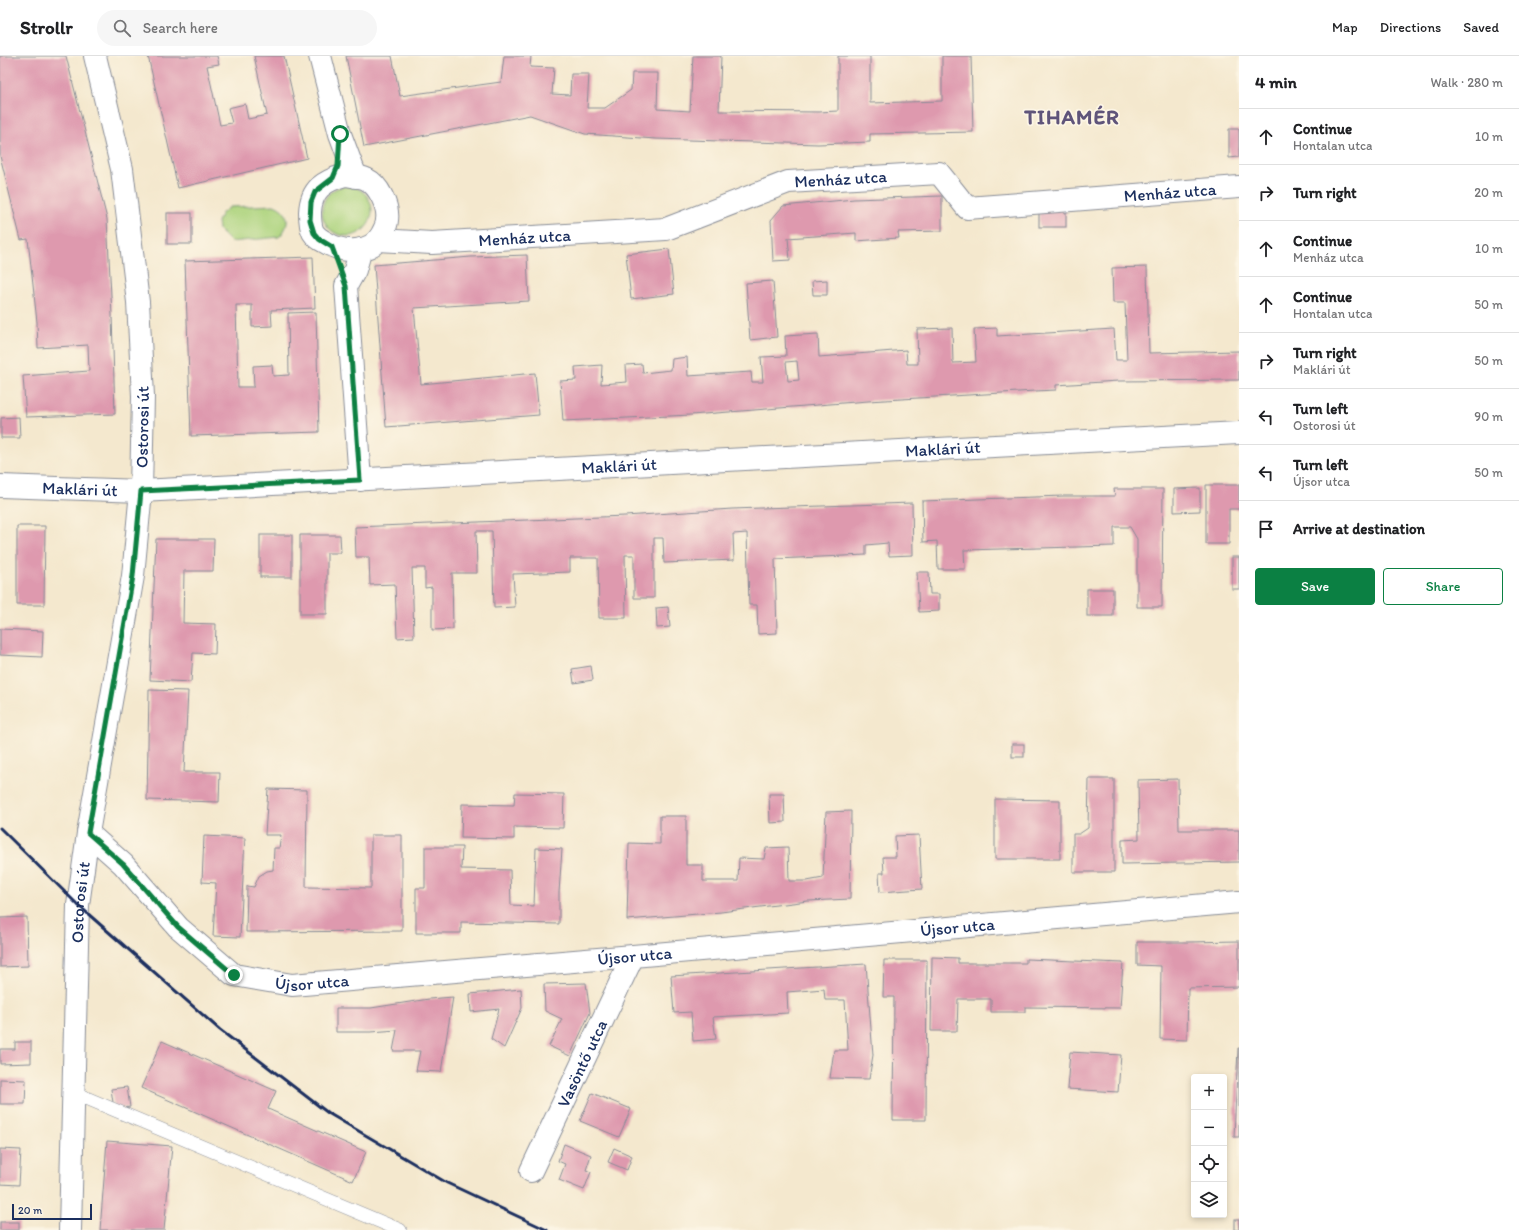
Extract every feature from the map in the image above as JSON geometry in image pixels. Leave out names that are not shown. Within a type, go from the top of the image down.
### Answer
[{"type":"street","name":"Ostorosi út","points":[[70,1230],[72,1092],[78,905],[88,833],[133,576],[141,491],[142,396],[138,302],[122,169],[95,56]]},
{"type":"street","points":[[320,56],[340,134],[356,177]]},
{"type":"street","points":[[333,178],[338,166],[340,134]]},
{"type":"street","name":"Menház utca","points":[[370,245],[432,243],[666,228],[788,182],[939,173],[967,208],[1239,188]]},
{"type":"street","points":[[346,286],[370,245],[387,220],[383,197],[366,179],[344,175],[333,178],[315,192],[311,202],[310,220],[314,233],[319,239],[332,247],[347,251],[370,245]]},
{"type":"street","name":"Menház utca","points":[[387,220],[400,236],[432,243]]},
{"type":"street","points":[[332,247],[346,286],[360,480]]},
{"type":"street","name":"Maklári út","points":[[0,486],[141,491],[1239,433]]},
{"type":"street","name":"Újsor utca","points":[[88,833],[123,864],[178,927],[234,975],[292,985],[1239,902]]},
{"type":"street","name":"Vasöntő utca","points":[[531,1171],[633,956]]},
{"type":"lane","points":[[72,1092],[400,1230]]},
{"type":"green space","points":[[352,186],[357,187],[365,193],[371,201],[371,221],[365,229],[357,235],[342,236],[337,235],[329,229],[323,221],[322,206],[323,201],[329,193],[337,187]]},
{"type":"green space","points":[[274,205],[283,211],[287,219],[286,228],[279,237],[231,242],[219,230],[218,221],[222,213],[230,207]]},
{"type":"building","points":[[0,56],[66,56],[107,219],[115,414],[26,417],[23,376],[89,371],[88,345],[38,348],[37,322],[28,239],[21,240],[0,156]]},
{"type":"building","points":[[148,56],[217,56],[219,64],[207,66],[220,125],[232,123],[228,108],[245,104],[248,119],[267,115],[254,56],[284,56],[307,158],[178,188]]},
{"type":"building","points":[[346,56],[392,56],[400,96],[501,82],[504,56],[531,56],[530,67],[554,68],[552,94],[570,95],[571,74],[589,74],[587,108],[605,108],[631,90],[632,73],[658,73],[657,109],[690,111],[693,56],[721,56],[719,111],[819,112],[838,111],[838,56],[870,56],[870,103],[942,101],[942,56],[971,56],[973,132],[870,134],[870,142],[818,144],[656,139],[585,134],[530,115],[364,147]]},
{"type":"building","points":[[1229,129],[1239,129],[1239,157],[1229,158]]},
{"type":"building","points":[[942,196],[942,231],[898,232],[899,238],[856,241],[856,233],[788,238],[790,260],[773,261],[771,220],[783,206],[854,199]]},
{"type":"building","points":[[1039,210],[1066,210],[1066,227],[1039,227]]},
{"type":"building","points":[[167,213],[192,213],[192,244],[167,244]]},
{"type":"building","points":[[669,249],[674,294],[631,299],[626,254]]},
{"type":"building","points":[[527,255],[529,301],[414,308],[421,384],[535,373],[539,415],[386,427],[374,265],[471,257]]},
{"type":"building","points":[[313,257],[315,308],[271,310],[272,326],[252,327],[252,305],[236,305],[238,387],[254,387],[253,366],[272,365],[273,376],[289,375],[288,313],[316,312],[319,432],[191,436],[185,261]]},
{"type":"building","points":[[1147,267],[1149,353],[1239,351],[1239,380],[1118,381],[1056,385],[1056,390],[868,401],[691,415],[563,421],[560,381],[576,380],[575,367],[602,365],[601,384],[627,382],[626,365],[642,364],[643,373],[671,370],[672,359],[687,357],[688,376],[751,372],[752,382],[763,382],[761,357],[786,356],[785,336],[818,334],[819,357],[906,350],[907,364],[918,364],[917,329],[952,328],[953,363],[976,362],[974,329],[997,328],[997,336],[1114,329],[1116,360],[1127,360],[1125,303],[1113,303],[1112,268]],"holes":[[[797,361],[799,380],[788,381],[786,362]]]},
{"type":"building","points":[[827,280],[827,295],[813,295],[812,281]]},
{"type":"building","points":[[773,281],[777,337],[750,340],[746,283]]},
{"type":"building","points":[[19,417],[20,438],[1,438],[1,418]]},
{"type":"building","points":[[1206,485],[1239,485],[1239,509],[1229,509],[1229,544],[1206,544]]},
{"type":"building","points":[[1200,488],[1200,511],[1174,512],[1174,489]]},
{"type":"building","points":[[1114,489],[1163,489],[1162,607],[1137,607],[1137,539],[1130,527],[1114,527],[1114,546],[964,550],[965,569],[938,569],[937,541],[923,542],[922,501],[1063,496],[1115,496]]},
{"type":"building","points":[[912,503],[913,555],[889,556],[888,543],[866,545],[866,555],[775,559],[777,633],[758,634],[757,605],[749,605],[747,533],[733,534],[734,560],[664,563],[663,538],[654,538],[654,598],[634,598],[634,555],[625,555],[626,618],[599,618],[598,558],[570,558],[570,572],[513,574],[515,607],[494,608],[492,531],[476,531],[477,573],[452,573],[453,629],[432,630],[432,587],[425,588],[425,568],[412,568],[414,637],[397,638],[395,584],[370,585],[369,557],[356,557],[355,527],[625,516],[732,509]]},
{"type":"building","points":[[17,526],[45,526],[44,605],[17,605]]},
{"type":"building","points":[[260,535],[292,535],[292,577],[260,577]]},
{"type":"building","points":[[300,535],[340,535],[341,553],[327,553],[327,614],[300,614]]},
{"type":"building","points":[[156,539],[214,539],[213,571],[184,571],[183,623],[216,624],[215,654],[193,653],[191,682],[150,680]]},
{"type":"building","points":[[1232,557],[1239,557],[1239,589],[1232,589]]},
{"type":"building","points":[[917,572],[929,572],[930,594],[939,594],[939,611],[919,612]]},
{"type":"building","points":[[1087,589],[1113,589],[1113,616],[1087,616]]},
{"type":"building","points":[[668,607],[670,627],[657,628],[656,608]]},
{"type":"building","points":[[0,629],[43,631],[42,657],[0,655]]},
{"type":"building","points":[[591,666],[593,680],[574,683],[572,669]]},
{"type":"building","points":[[149,690],[188,691],[184,772],[220,772],[219,802],[147,800]]},
{"type":"building","points":[[1012,744],[1024,744],[1024,757],[1012,757]]},
{"type":"building","points":[[1089,779],[1114,779],[1114,872],[1073,872],[1073,834],[1079,834],[1088,828]]},
{"type":"building","points":[[1178,779],[1179,830],[1239,830],[1239,862],[1122,864],[1122,840],[1139,839],[1138,780]]},
{"type":"building","points":[[268,789],[307,790],[306,887],[371,888],[371,835],[402,835],[402,931],[246,932],[247,886],[254,887],[259,876],[267,871],[273,870],[274,848],[279,848],[281,835],[265,835]]},
{"type":"building","points":[[515,793],[564,794],[563,828],[514,827],[514,839],[461,838],[462,804],[514,805]]},
{"type":"building","points":[[769,794],[784,794],[785,822],[770,823]]},
{"type":"building","points":[[995,799],[1060,800],[1060,859],[995,859]]},
{"type":"building","points":[[851,811],[850,899],[808,901],[721,912],[627,920],[629,843],[660,844],[660,816],[686,816],[686,865],[703,865],[703,881],[738,881],[739,858],[764,859],[766,848],[788,847],[789,881],[807,881],[823,878],[826,812]]},
{"type":"building","points":[[919,835],[922,889],[880,892],[879,873],[884,873],[883,857],[896,857],[895,836]]},
{"type":"building","points":[[204,836],[245,838],[240,937],[213,936],[216,883],[202,882]]},
{"type":"building","points":[[425,847],[462,847],[461,869],[510,870],[511,905],[534,906],[536,848],[562,849],[559,893],[559,924],[461,922],[461,933],[416,933],[416,888],[425,888]]},
{"type":"building","points":[[27,917],[28,966],[0,967],[0,918]]},
{"type":"building","points":[[1239,941],[1239,987],[1188,988],[1187,1040],[1160,1039],[1161,966],[1137,965],[1137,942]]},
{"type":"building","points":[[932,957],[958,958],[958,963],[1026,963],[1026,959],[1123,963],[1120,1008],[1025,1007],[1025,1012],[991,1012],[991,999],[958,999],[957,1031],[931,1031]]},
{"type":"building","points":[[884,960],[927,960],[926,1120],[893,1120],[894,997],[883,997]]},
{"type":"building","points":[[866,964],[873,1055],[869,1079],[830,1078],[834,1050],[848,1050],[845,1000],[825,1000],[824,989],[787,992],[788,1013],[713,1017],[716,1039],[693,1041],[691,1012],[674,1013],[671,976]]},
{"type":"building","points":[[586,983],[590,1013],[570,1056],[549,1046],[562,1019],[545,1011],[544,984]]},
{"type":"building","points":[[521,989],[522,1008],[504,1048],[491,1039],[499,1009],[471,1012],[470,994]]},
{"type":"building","points":[[453,997],[441,1072],[416,1071],[420,1051],[393,1051],[397,1030],[336,1032],[336,1008],[371,1008],[429,999]]},
{"type":"building","points":[[162,1041],[276,1091],[268,1109],[366,1152],[353,1181],[141,1088]]},
{"type":"building","points":[[15,1042],[31,1042],[31,1063],[0,1064],[0,1049],[15,1049]]},
{"type":"building","points":[[1238,1048],[1239,1137],[1234,1137]]},
{"type":"building","points":[[1070,1052],[1121,1055],[1118,1092],[1067,1089]]},
{"type":"building","points":[[0,1079],[26,1080],[25,1104],[0,1104]]},
{"type":"building","points":[[127,1087],[130,1107],[114,1109],[111,1089]]},
{"type":"building","points":[[592,1093],[631,1109],[619,1137],[580,1121]]},
{"type":"building","points":[[107,1141],[172,1146],[164,1230],[100,1230]]},
{"type":"building","points":[[564,1144],[591,1155],[586,1170],[591,1172],[584,1190],[559,1180],[565,1164],[558,1161]]},
{"type":"building","points":[[614,1148],[632,1156],[627,1170],[608,1162]]},
{"type":"building","points":[[0,1149],[21,1150],[19,1185],[0,1184]]},
{"type":"building","points":[[1235,1219],[1239,1219],[1239,1230],[1235,1230]]},
{"type":"building","points":[[0,1222],[19,1222],[19,1230],[0,1230]]},
{"type":"railway","points":[[0,828],[78,905],[220,1030],[328,1113],[447,1183],[547,1230]]},
{"type":"district","name":"TIHAMÉR","points":[[1072,116]]},
{"type":"route","points":[[234,975],[178,927],[123,864],[88,833],[133,576],[141,491],[360,480],[346,286],[332,247],[319,239],[314,233],[310,220],[311,202],[315,192],[333,178],[338,166],[340,134]]}]
